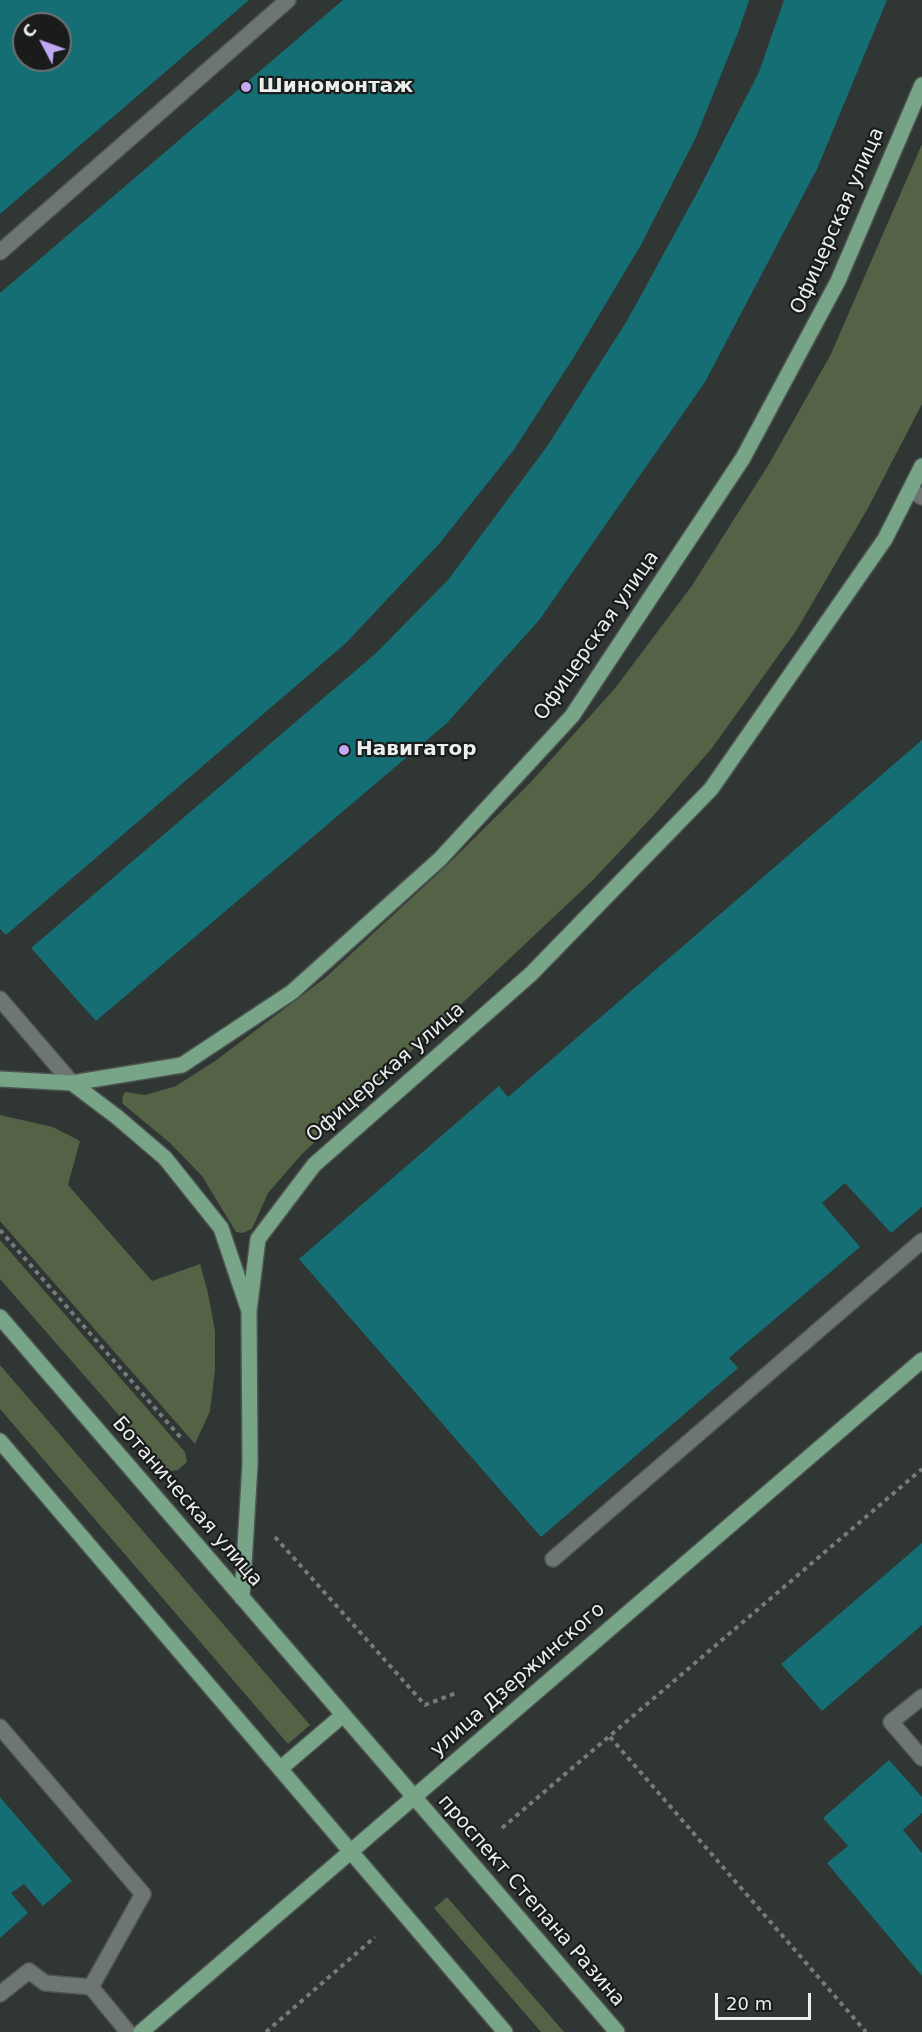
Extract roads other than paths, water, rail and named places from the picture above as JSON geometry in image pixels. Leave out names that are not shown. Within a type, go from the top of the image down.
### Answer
[{"type":"main road","name":"Офицерская улица","points":[[0,1079],[72,1083],[182,1065],[292,992],[440,859],[572,716],[743,458],[838,281],[922,85]]},
{"type":"main road","name":"Офицерская улица","points":[[249,1311],[258,1239],[314,1165],[531,974],[711,789],[916,493],[922,466]]},
{"type":"main road","points":[[72,1083],[165,1158],[221,1228],[249,1311],[250,1464],[242,1598]]},
{"type":"main road","name":"Ботаническая улица","points":[[0,1317],[413,1798]]},
{"type":"main road","name":"улица Дзержинского","points":[[141,2032],[922,1360]]},
{"type":"main road","points":[[0,1441],[505,2032]]},
{"type":"main road","points":[[281,1768],[342,1715]]},
{"type":"main road","name":"проспект Степана Разина","points":[[413,1798],[616,2032]]},
{"type":"lane","points":[[0,252],[288,0]]},
{"type":"lane","points":[[0,999],[72,1083]]},
{"type":"lane","points":[[553,1559],[922,1241]]},
{"type":"lane","points":[[922,1697],[891,1722],[922,1758]]},
{"type":"lane","points":[[0,1727],[143,1894],[91,1987]]},
{"type":"lane","points":[[0,1995],[28,1971],[45,1983],[91,1987],[128,2032]]},
{"type":"place","name":"Шиномонтаж","points":[[246,87]]},
{"type":"place","name":"Навигатор","points":[[344,750]]}]
